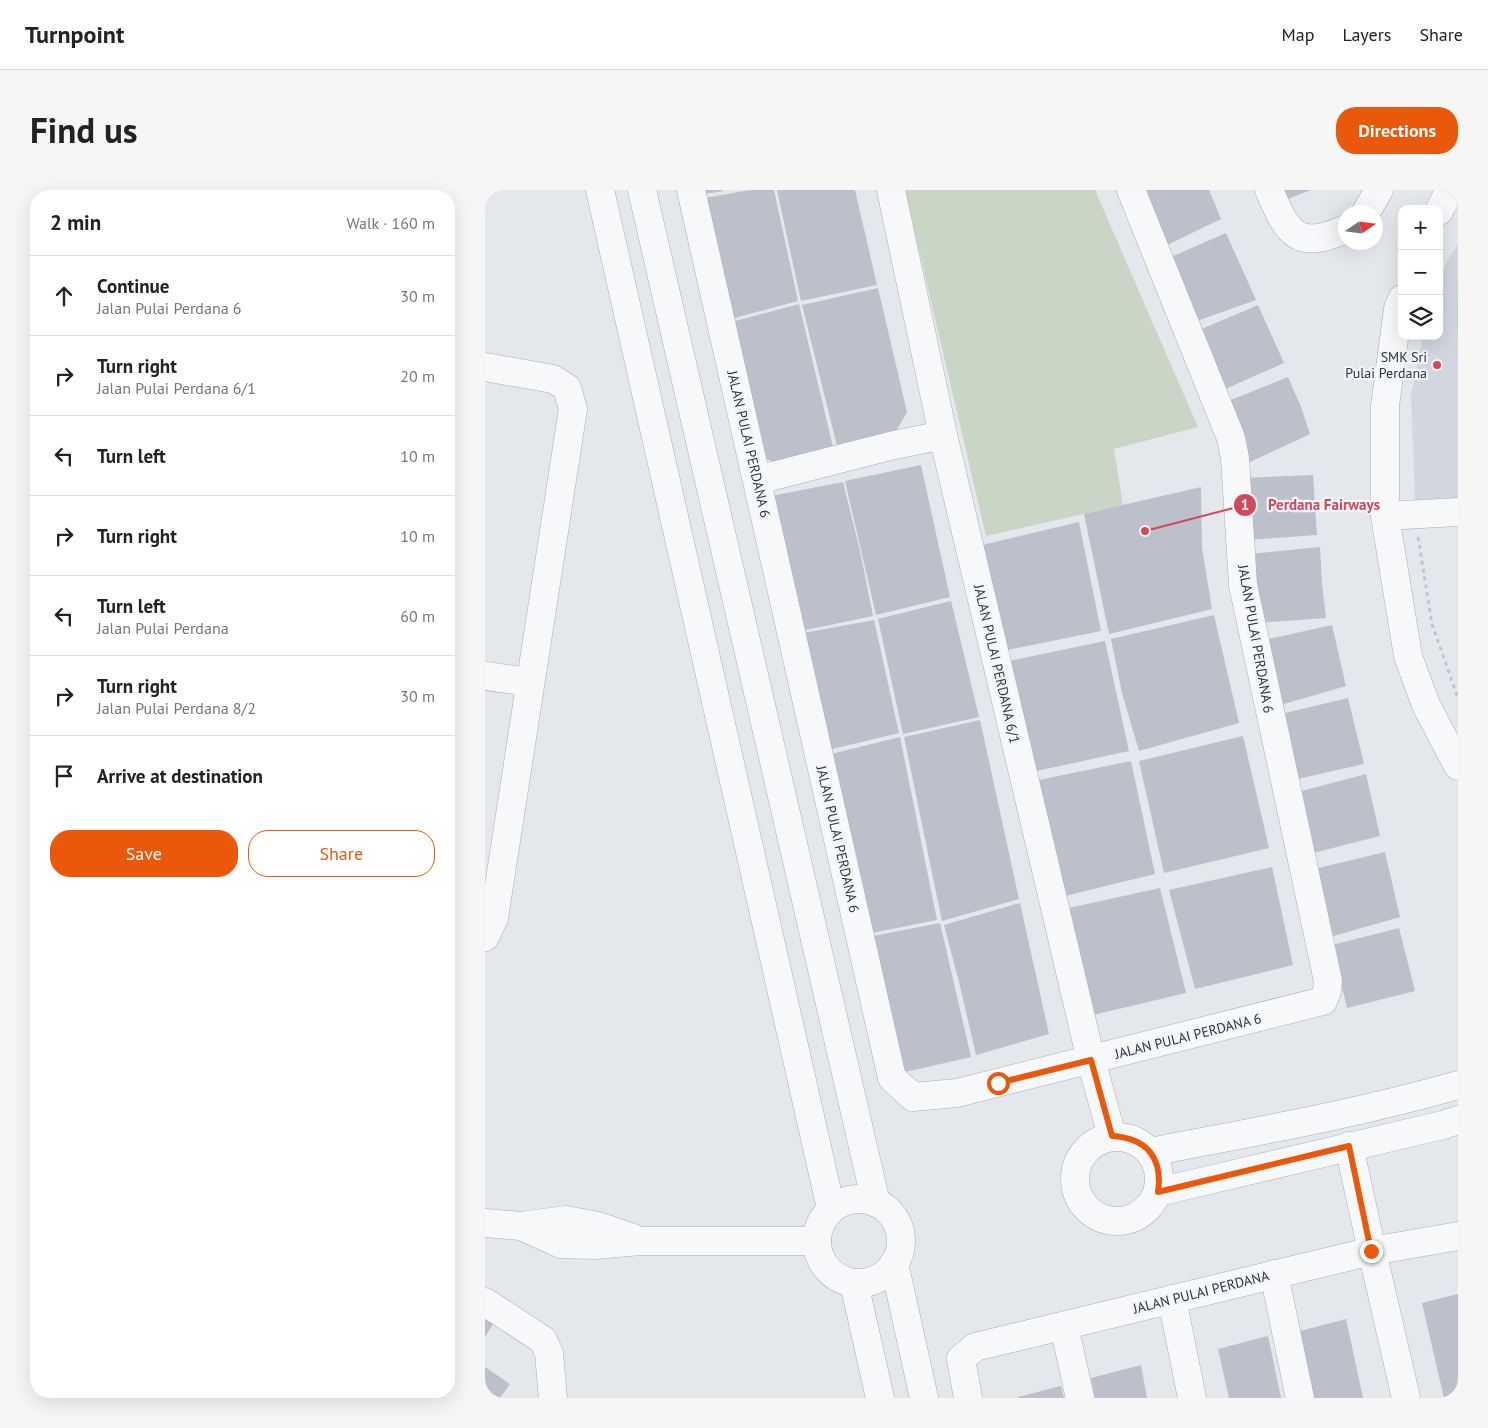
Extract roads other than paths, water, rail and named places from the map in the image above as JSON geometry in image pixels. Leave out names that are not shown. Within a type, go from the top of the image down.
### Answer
[{"type":"street","points":[[600,190],[831,1209]]},
{"type":"street","points":[[641,190],[876,1203]]},
{"type":"street","name":"JALAN PULAI PERDANA 6","points":[[691,190],[892,1078],[913,1097],[957,1093],[1323,1001],[1327,991],[1327,981],[1243,585],[1235,458],[1231,438],[1131,190]]},
{"type":"street","name":"JALAN PULAI PERDANA 6/1","points":[[891,190],[943,435],[1091,1060],[1112,1136]]},
{"type":"street","points":[[1269,190],[1279,213],[1290,229],[1303,238],[1318,239],[1338,232]]},
{"type":"street","points":[[1370,205],[1379,190]]},
{"type":"street","points":[[1442,205],[1450,190]]},
{"type":"street","points":[[1398,308],[1385,406],[1385,516],[1408,656],[1426,705],[1458,766]]},
{"type":"street","points":[[485,367],[553,379],[567,388],[573,409],[494,918],[485,937]]},
{"type":"street","points":[[757,480],[891,446],[943,435]]},
{"type":"street","points":[[1385,516],[1458,512]]},
{"type":"street","points":[[485,676],[530,682]]},
{"type":"street","points":[[1150,1152],[1316,1120],[1402,1101],[1458,1085]]},
{"type":"street","points":[[1158,1192],[1458,1120]]},
{"type":"street","points":[[1112,1136],[1127,1137],[1139,1142],[1150,1152],[1157,1164],[1160,1178],[1158,1192],[1151,1205],[1141,1214],[1129,1220],[1115,1222],[1101,1219],[1089,1212],[1080,1200],[1075,1187],[1075,1173],[1079,1160],[1087,1148],[1099,1140],[1112,1136]]},
{"type":"street","points":[[1349,1146],[1371,1251],[1406,1398]]},
{"type":"street","points":[[853,1199],[865,1199],[876,1203],[890,1214],[899,1229],[900,1240],[899,1252],[887,1272],[877,1279],[854,1283],[843,1280],[832,1273],[824,1264],[819,1253],[817,1241],[818,1229],[823,1218],[831,1209],[842,1202],[853,1199]]},
{"type":"street","points":[[485,1223],[521,1226],[561,1244],[595,1245],[640,1241],[817,1241]]},
{"type":"street","name":"JALAN PULAI PERDANA","points":[[968,1398],[961,1358],[975,1347],[1371,1251],[1458,1236]]},
{"type":"street","points":[[894,1263],[924,1398]]},
{"type":"street","points":[[1274,1274],[1301,1398]]},
{"type":"street","points":[[854,1283],[880,1398]]},
{"type":"street","points":[[1172,1299],[1192,1398]]},
{"type":"street","points":[[485,1302],[543,1340],[549,1353],[553,1398]]},
{"type":"street","points":[[1065,1326],[1080,1398]]},
{"type":"place","name":"SMK Sri Pulai Perdana","points":[[1437,365]]},
{"type":"place","name":"Perdana Fairways","points":[[1145,531]]}]
